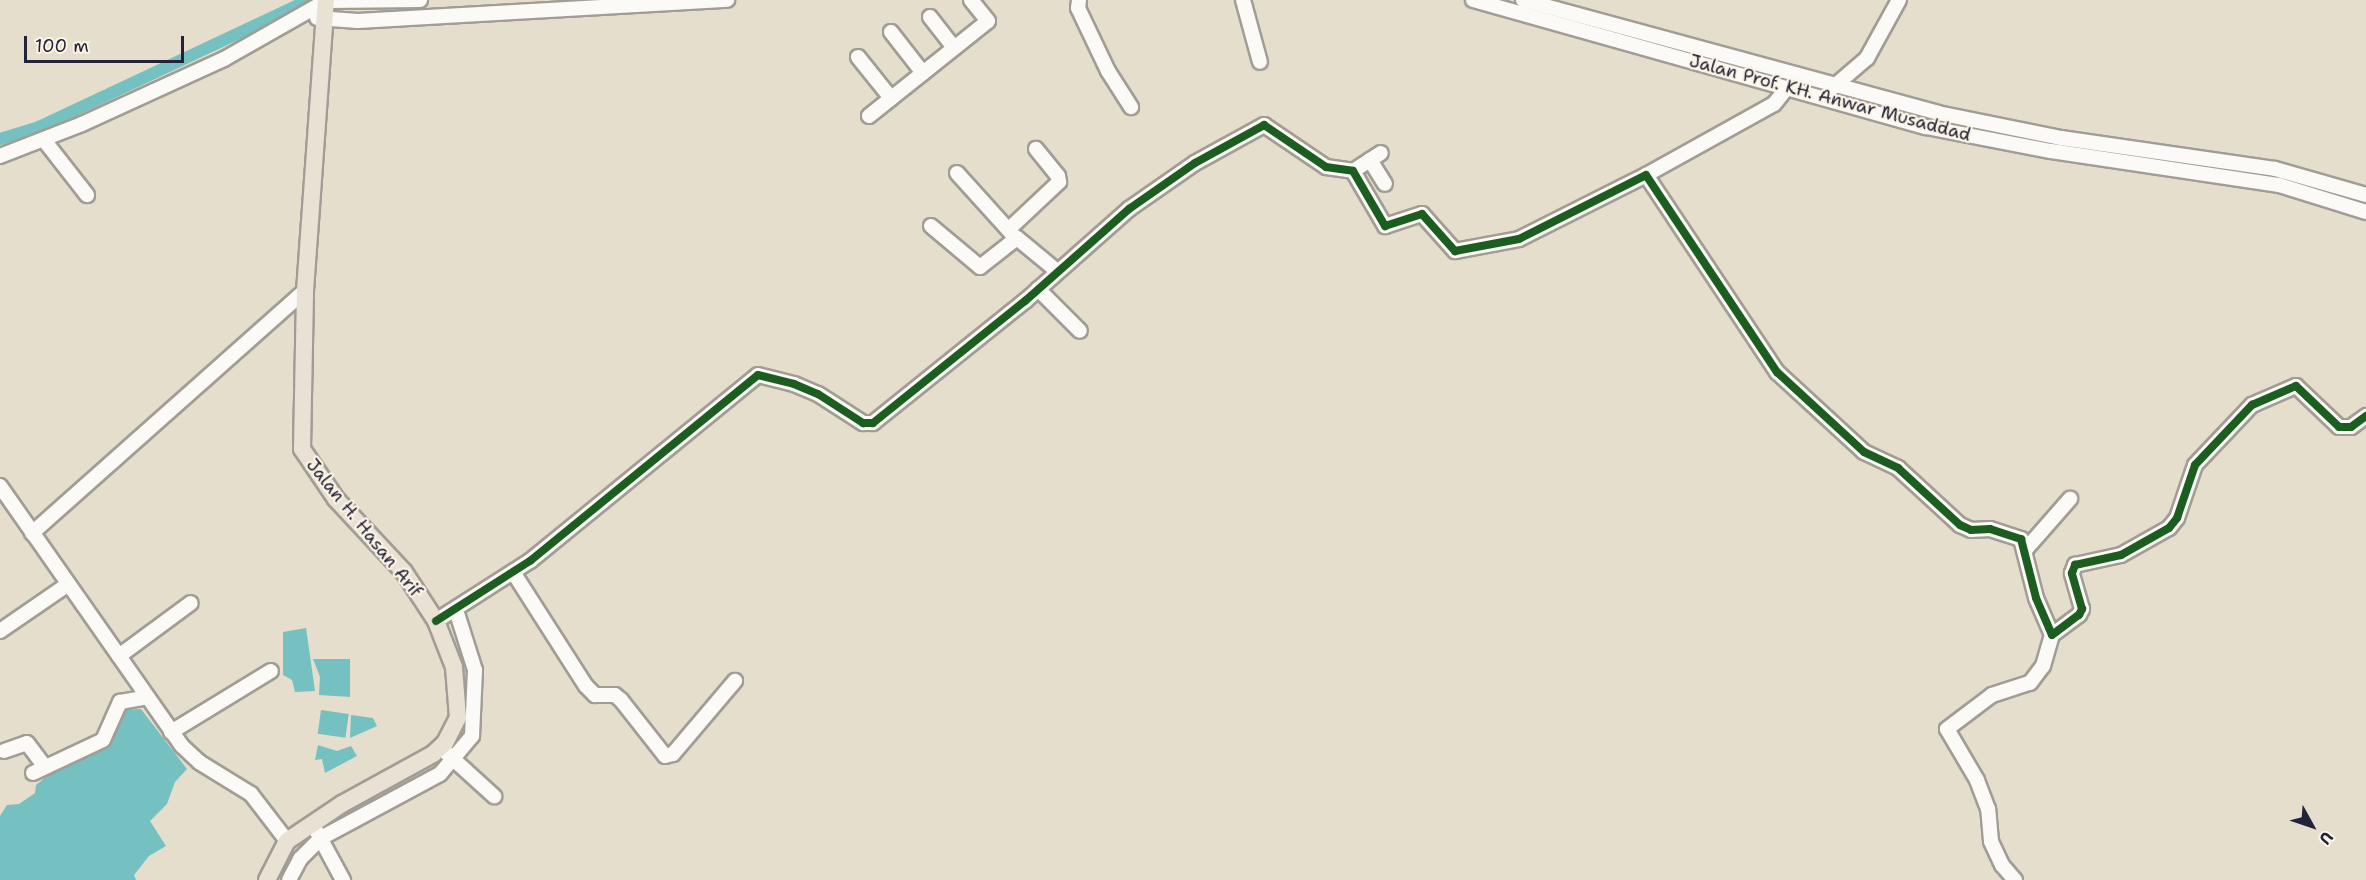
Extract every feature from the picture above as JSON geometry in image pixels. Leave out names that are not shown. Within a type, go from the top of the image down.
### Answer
[{"type":"main road","name":"Jalan H. Hasan Arif","points":[[267,880],[288,841],[317,831],[449,754],[457,724],[459,705],[446,616],[336,499],[303,452],[300,426],[305,291],[333,21],[330,1]]},
{"type":"street","points":[[0,156],[44,140],[224,58],[330,1],[420,0]]},
{"type":"street","points":[[306,14],[333,21],[358,21],[727,0]]},
{"type":"street","points":[[869,116],[988,21],[971,0]]},
{"type":"street","points":[[1079,0],[1078,8],[1108,71],[1131,107]]},
{"type":"street","points":[[1243,0],[1260,62]]},
{"type":"street","name":"Jalan Prof. KH. Anwar Musaddad","points":[[1473,0],[1688,53],[1830,93],[1969,136],[2279,185],[2366,212]]},
{"type":"street","name":"Jalan Prof. KH. Anwar Musaddad","points":[[1523,0],[1688,53],[1787,88],[1830,93],[2061,138],[2275,169],[2366,195]]},
{"type":"street","points":[[1830,93],[1855,72],[1867,58],[1899,0]]},
{"type":"street","points":[[930,17],[954,48]]},
{"type":"street","points":[[891,32],[923,73]]},
{"type":"street","points":[[858,57],[891,98]]},
{"type":"street","points":[[1353,171],[1385,226],[1422,214],[1455,251],[1474,245],[1519,239],[1646,175],[1765,110],[1778,102],[1787,88]]},
{"type":"street","points":[[446,616],[513,572],[758,375],[818,394],[863,423],[871,424],[1038,289],[1163,183],[1264,125],[1326,167],[1353,171],[1375,157],[1385,184]]},
{"type":"street","points":[[44,140],[87,195]]},
{"type":"street","points":[[931,226],[980,267],[1059,182],[1058,176],[1036,149]]},
{"type":"street","points":[[957,172],[1013,234],[1057,271]]},
{"type":"street","points":[[1646,175],[1777,372],[1864,452],[1898,468],[1960,525],[2014,535],[2026,549],[2036,598],[2052,635]]},
{"type":"street","points":[[1038,289],[1080,331]]},
{"type":"street","points":[[32,533],[305,291]]},
{"type":"street","points":[[2015,880],[2002,864],[1991,841],[1988,809],[1977,780],[1947,729],[1992,695],[2030,683],[2043,666],[2052,635],[2079,615],[2082,609],[2073,568],[2121,555],[2169,528],[2177,518],[2195,465],[2252,405],[2296,386],[2339,428],[2351,427],[2366,416]]},
{"type":"street","points":[[0,486],[118,656],[138,698],[199,762],[251,794],[288,841]]},
{"type":"street","points":[[2026,549],[2070,500]]},
{"type":"street","points":[[513,572],[586,686],[596,695],[615,695],[621,700],[665,756],[673,754],[735,681]]},
{"type":"street","points":[[0,632],[67,585]]},
{"type":"street","points":[[118,656],[191,603]]},
{"type":"street","points":[[171,732],[271,671]]},
{"type":"street","points":[[4,751],[27,743],[39,770],[103,740],[112,727],[118,705],[138,698]]},
{"type":"street","points":[[449,754],[494,796]]},
{"type":"street","points":[[289,880],[317,831]]},
{"type":"street","points":[[317,831],[343,880]]},
{"type":"water","points":[[306,628],[315,691],[295,692],[292,680],[283,675],[283,632]]},
{"type":"water","points":[[313,659],[350,659],[350,697],[319,695],[320,677]]},
{"type":"water","points":[[141,709],[187,769],[175,782],[167,804],[150,821],[166,846],[149,856],[134,875],[136,880],[0,880],[0,816],[7,805],[19,804],[35,793],[36,785],[57,768],[102,748],[112,732],[118,710]]},
{"type":"water","points":[[321,710],[349,714],[345,738],[318,734]]},
{"type":"water","points":[[351,715],[373,718],[377,726],[350,738]]},
{"type":"water","points":[[318,745],[337,751],[351,746],[357,756],[325,773],[322,759],[315,760]]},
{"type":"waterway","points":[[0,139],[39,127],[309,0]]},
{"type":"cycle path","points":[[436,621],[530,561],[758,375],[794,384],[818,394],[863,423],[873,423],[1025,301],[1129,209],[1195,163],[1264,125],[1326,167],[1353,171],[1385,226],[1422,214],[1455,251],[1519,239],[1646,175],[1777,372],[1864,452],[1898,468],[1960,525],[1971,530],[1990,529],[2021,539],[2036,598],[2052,635],[2079,615],[2082,609],[2072,573],[2075,565],[2121,555],[2169,528],[2177,518],[2195,465],[2252,405],[2296,386],[2339,427],[2351,427],[2366,416]]}]
